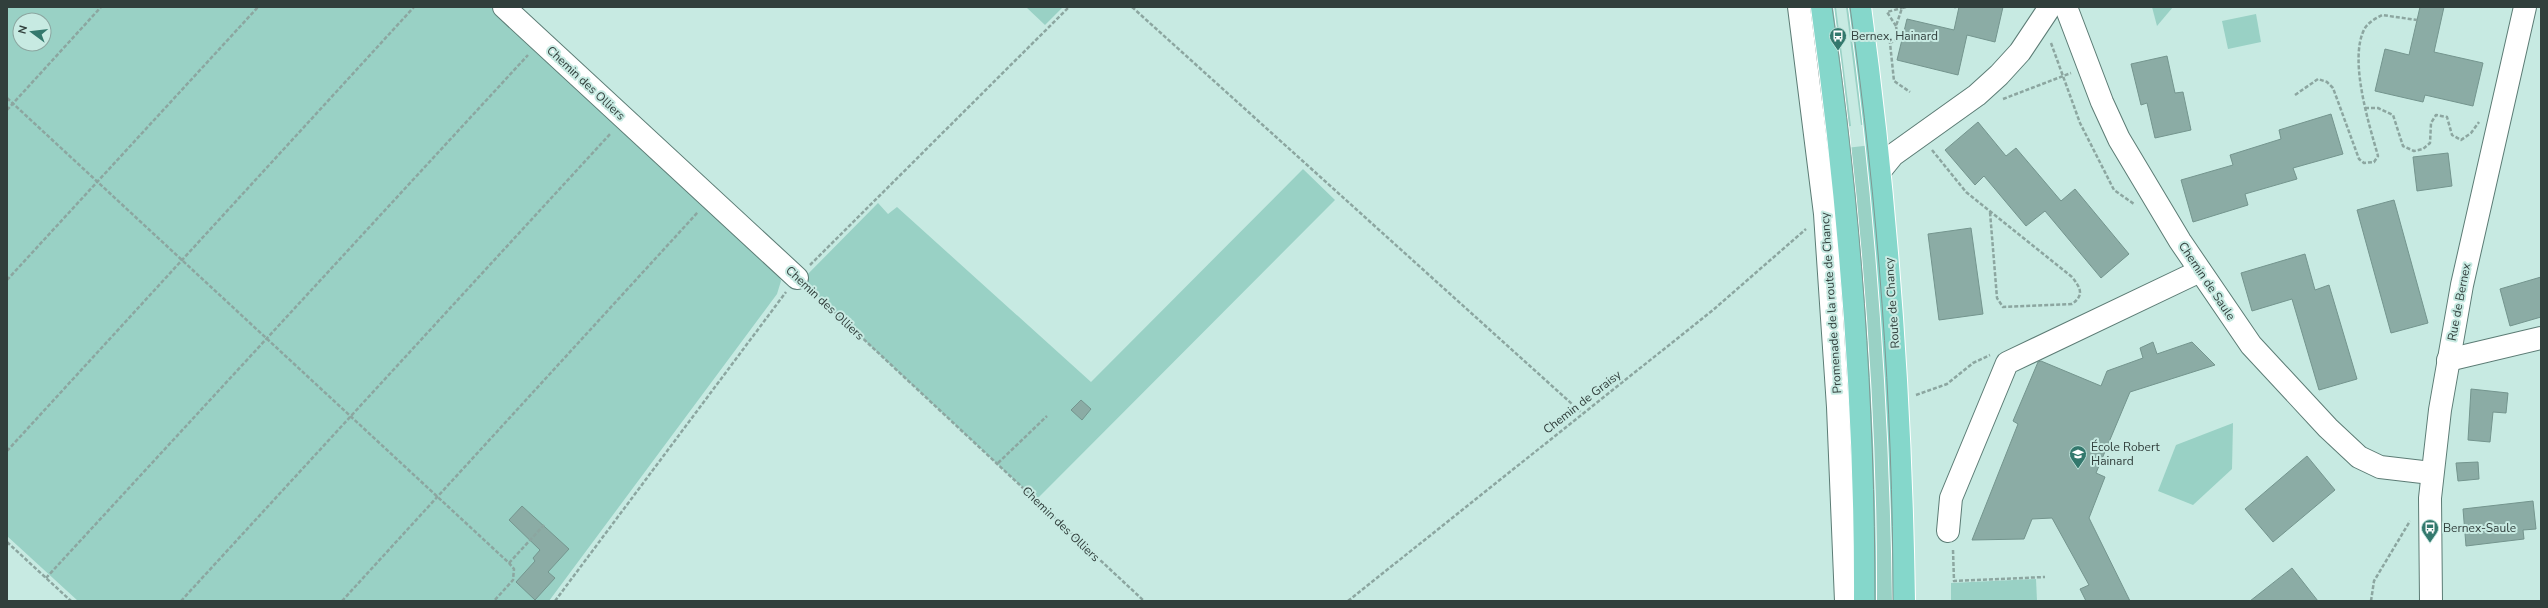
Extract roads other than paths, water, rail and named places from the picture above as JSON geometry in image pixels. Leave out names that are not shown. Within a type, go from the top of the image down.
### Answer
[{"type":"main road","points":[[1822,7],[1839,141],[1854,295],[1862,440],[1865,601]]},
{"type":"main road","name":"Route de Chancy","points":[[1860,7],[1880,171],[1899,397],[1904,601]]},
{"type":"street","name":"Chemin des Olliers","points":[[504,7],[797,278]]},
{"type":"street","name":"Promenade de la route de Chancy","points":[[1799,7],[1825,214],[1838,400],[1846,601]]},
{"type":"street","points":[[1880,171],[1893,156],[1976,95],[1999,75],[2020,52],[2050,7]]},
{"type":"street","name":"Chemin de Saule","points":[[2066,7],[2102,102],[2119,139],[2200,271],[2251,345],[2328,428],[2359,457],[2380,467],[2431,473]]},
{"type":"street","name":"Rue de Bernex","points":[[2431,601],[2429,513],[2431,473],[2448,360],[2469,254],[2525,7]]},
{"type":"street","points":[[1951,538],[1951,498],[2007,363],[2200,271]]},
{"type":"street","points":[[2448,360],[2541,338]]},
{"type":"tram line","points":[[1832,7],[1851,155],[1864,303],[1872,452],[1875,601]]},
{"type":"tram line","points":[[1850,7],[1869,155],[1882,303],[1890,452],[1893,601]]},
{"type":"place","name":"Bernex, Hainard","points":[[1838,51]]},
{"type":"place","name":"École Robert Hainard","points":[[2078,469]]},
{"type":"place","name":"Bernex-Saule","points":[[2430,543]]}]
